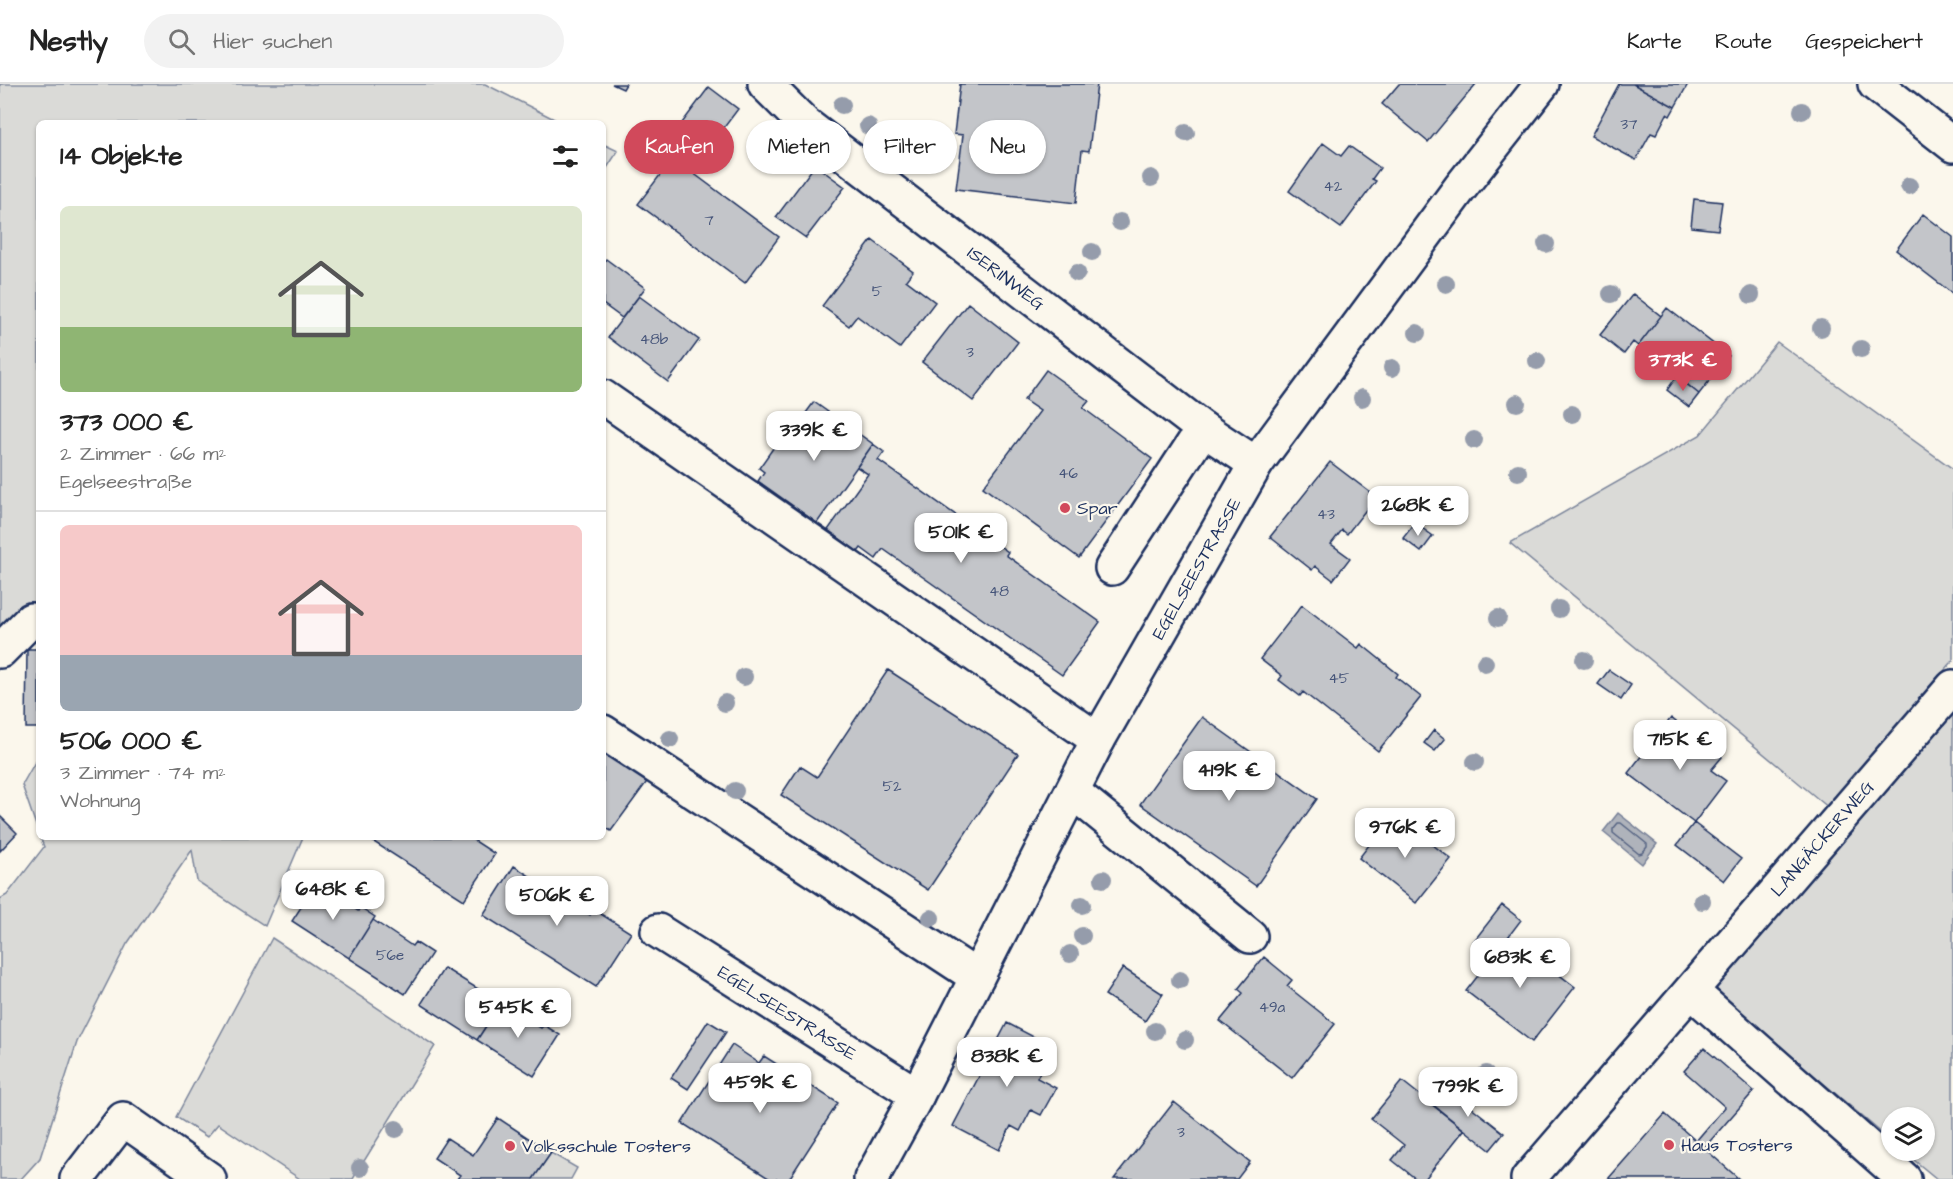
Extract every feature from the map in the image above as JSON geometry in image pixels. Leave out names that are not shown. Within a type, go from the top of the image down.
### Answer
[{"type":"street","name":"ISERINWEG","points":[[765,84],[805,124],[1203,429],[1256,464]]},
{"type":"street","name":"EGELSEESTRASSE","points":[[871,1179],[917,1095],[1098,740],[1256,464],[1460,188],[1542,84]]},
{"type":"street","points":[[1875,84],[1953,145]]},
{"type":"street","points":[[606,399],[1098,740]]},
{"type":"street","points":[[1112,568],[1203,429]]},
{"type":"street","points":[[0,651],[31,620]]},
{"type":"street","name":"LANGÄCKERWEG","points":[[1528,1179],[1953,687]]},
{"type":"street","points":[[606,734],[977,977]]},
{"type":"street","points":[[1073,792],[1250,936]]},
{"type":"street","name":"EGELSEESTRASSE","points":[[658,931],[917,1095]]},
{"type":"street","points":[[1691,991],[1904,1179]]},
{"type":"street","points":[[77,1179],[123,1119],[209,1179]]},
{"type":"shaded area","points":[[0,84],[485,84],[556,120],[36,120],[36,606],[34,604],[0,625]]},
{"type":"shaded area","points":[[606,145],[618,151],[606,169]]},
{"type":"shaded area","points":[[1777,342],[1953,469],[1953,661],[1933,683],[1953,700],[1953,1179],[1937,1179],[1915,1161],[1935,1161],[1935,1107],[1881,1107],[1881,1132],[1713,989],[1847,823],[1510,543],[1700,435]]},
{"type":"shaded area","points":[[36,760],[36,825],[22,785]]},
{"type":"shaded area","points":[[41,840],[302,840],[265,926],[197,881],[192,850],[127,944],[77,1042],[40,1158],[21,1179],[0,1179],[0,899],[7,895],[44,847]]},
{"type":"shaded area","points":[[272,938],[435,1046],[353,1179],[300,1179],[218,1124],[207,1137],[176,1117]]},
{"type":"shaded area","points":[[551,1153],[577,1168],[571,1179],[533,1179]]},
{"type":"water","points":[[1618,813],[1657,844],[1642,864],[1603,832]]},
{"type":"building","points":[[612,84],[626,84],[623,89]]},
{"type":"building","points":[[960,84],[1097,84],[1089,151],[1082,150],[1076,203],[956,189],[963,135],[957,134],[956,120]]},
{"type":"building","points":[[1399,84],[1476,84],[1428,142],[1382,104]]},
{"type":"building","points":[[1619,84],[1633,84],[1675,107],[1670,116],[1667,114],[1656,135],[1651,133],[1636,160],[1591,136]]},
{"type":"building","points":[[1633,84],[1688,84],[1675,107]]},
{"type":"building","points":[[709,87],[738,109],[730,120],[684,120]]},
{"type":"building","points":[[1323,143],[1341,156],[1349,146],[1380,168],[1372,179],[1376,181],[1341,228],[1289,191]]},
{"type":"building","points":[[661,174],[694,174],[779,237],[745,283],[638,204]]},
{"type":"building","points":[[808,174],[827,174],[845,187],[806,238],[776,217]]},
{"type":"building","points":[[1694,199],[1722,202],[1718,230],[1691,227]]},
{"type":"building","points":[[1923,214],[1953,237],[1953,294],[1896,250]]},
{"type":"building","points":[[872,240],[913,271],[906,280],[935,302],[900,348],[857,316],[849,326],[822,306]]},
{"type":"building","points":[[606,259],[645,288],[622,318],[606,306]]},
{"type":"building","points":[[1633,294],[1661,316],[1638,346],[1633,342],[1624,354],[1600,335]]},
{"type":"building","points":[[639,296],[699,340],[668,382],[608,337]]},
{"type":"building","points":[[968,303],[1018,342],[973,401],[922,362]]},
{"type":"building","points":[[1667,308],[1729,356],[1699,394],[1638,346]]},
{"type":"building","points":[[1046,370],[1089,401],[1083,408],[1152,459],[1079,558],[983,487],[1040,411],[1024,400]]},
{"type":"building","points":[[1677,376],[1699,394],[1689,407],[1667,390]]},
{"type":"building","points":[[814,402],[873,444],[817,523],[758,481],[764,472],[759,468],[776,444],[781,447]]},
{"type":"building","points":[[873,444],[884,452],[878,460],[1008,552],[1006,555],[1100,622],[1062,675],[883,549],[876,559],[861,548],[858,552],[828,530],[868,474],[857,467]]},
{"type":"building","points":[[1330,462],[1376,497],[1347,534],[1342,530],[1331,544],[1350,558],[1333,580],[1315,566],[1312,570],[1270,537]]},
{"type":"building","points":[[1415,523],[1433,536],[1421,552],[1403,538]]},
{"type":"building","points":[[1302,605],[1358,648],[1361,644],[1398,674],[1396,677],[1421,697],[1378,751],[1303,692],[1300,696],[1279,680],[1282,676],[1260,659]]},
{"type":"building","points":[[27,649],[36,649],[36,728],[26,728]]},
{"type":"building","points":[[888,670],[1018,754],[928,890],[781,795],[800,766],[817,777]]},
{"type":"building","points":[[1609,670],[1631,685],[1621,700],[1598,684]]},
{"type":"building","points":[[1202,717],[1317,799],[1256,886],[1140,804]]},
{"type":"building","points":[[1671,718],[1722,757],[1711,770],[1726,781],[1694,823],[1628,773]]},
{"type":"building","points":[[1434,730],[1445,739],[1435,751],[1424,743]]},
{"type":"building","points":[[606,749],[649,779],[611,831],[606,828]]},
{"type":"building","points":[[1393,814],[1451,859],[1416,903],[1359,858]]},
{"type":"building","points":[[0,816],[17,833],[0,851]]},
{"type":"building","points":[[1694,823],[1741,859],[1724,881],[1677,845]]},
{"type":"building","points":[[371,840],[474,840],[495,854],[464,900]]},
{"type":"building","points":[[514,866],[590,915],[593,909],[631,933],[596,987],[483,915]]},
{"type":"building","points":[[316,884],[358,911],[360,907],[375,917],[349,958],[292,921]]},
{"type":"building","points":[[1502,905],[1521,920],[1493,957],[1473,942]]},
{"type":"building","points":[[373,920],[412,946],[415,942],[432,953],[405,994],[349,958]]},
{"type":"building","points":[[1509,936],[1575,987],[1532,1042],[1466,991]]},
{"type":"building","points":[[1264,957],[1292,980],[1287,986],[1335,1024],[1292,1078],[1220,1021],[1243,993],[1238,989]]},
{"type":"building","points":[[444,968],[486,994],[489,989],[503,999],[477,1040],[421,1004]]},
{"type":"building","points":[[1123,968],[1163,994],[1145,1021],[1105,995]]},
{"type":"building","points":[[501,1003],[541,1028],[544,1025],[560,1035],[534,1076],[477,1040]]},
{"type":"building","points":[[708,1021],[726,1032],[688,1089],[671,1078]]},
{"type":"building","points":[[1007,1023],[1053,1047],[1037,1078],[1056,1088],[1041,1115],[1031,1110],[1020,1131],[1011,1126],[999,1150],[953,1126]]},
{"type":"building","points":[[732,1045],[759,1063],[764,1056],[838,1103],[789,1179],[770,1179],[682,1123]]},
{"type":"building","points":[[1704,1048],[1754,1091],[1704,1148],[1696,1141],[1725,1107],[1684,1071]]},
{"type":"building","points":[[1402,1081],[1464,1130],[1425,1179],[1416,1179],[1392,1160],[1404,1145],[1371,1119]]},
{"type":"building","points":[[1446,1087],[1504,1133],[1490,1150],[1432,1104]]},
{"type":"building","points":[[1174,1102],[1250,1162],[1237,1179],[1114,1179]]},
{"type":"building","name":"Haus Tosters","points":[[1665,1114],[1704,1148],[1739,1179],[1608,1179]]},
{"type":"building","name":"Volksschule Tosters","points":[[498,1118],[551,1153],[533,1179],[457,1179],[460,1175],[434,1158],[447,1138],[473,1155]]},
{"type":"place","name":"Spar","points":[[1065,508]]},
{"type":"place","name":"Haus Tosters","points":[[1669,1145]]},
{"type":"place","name":"Volksschule Tosters","points":[[510,1146]]}]
